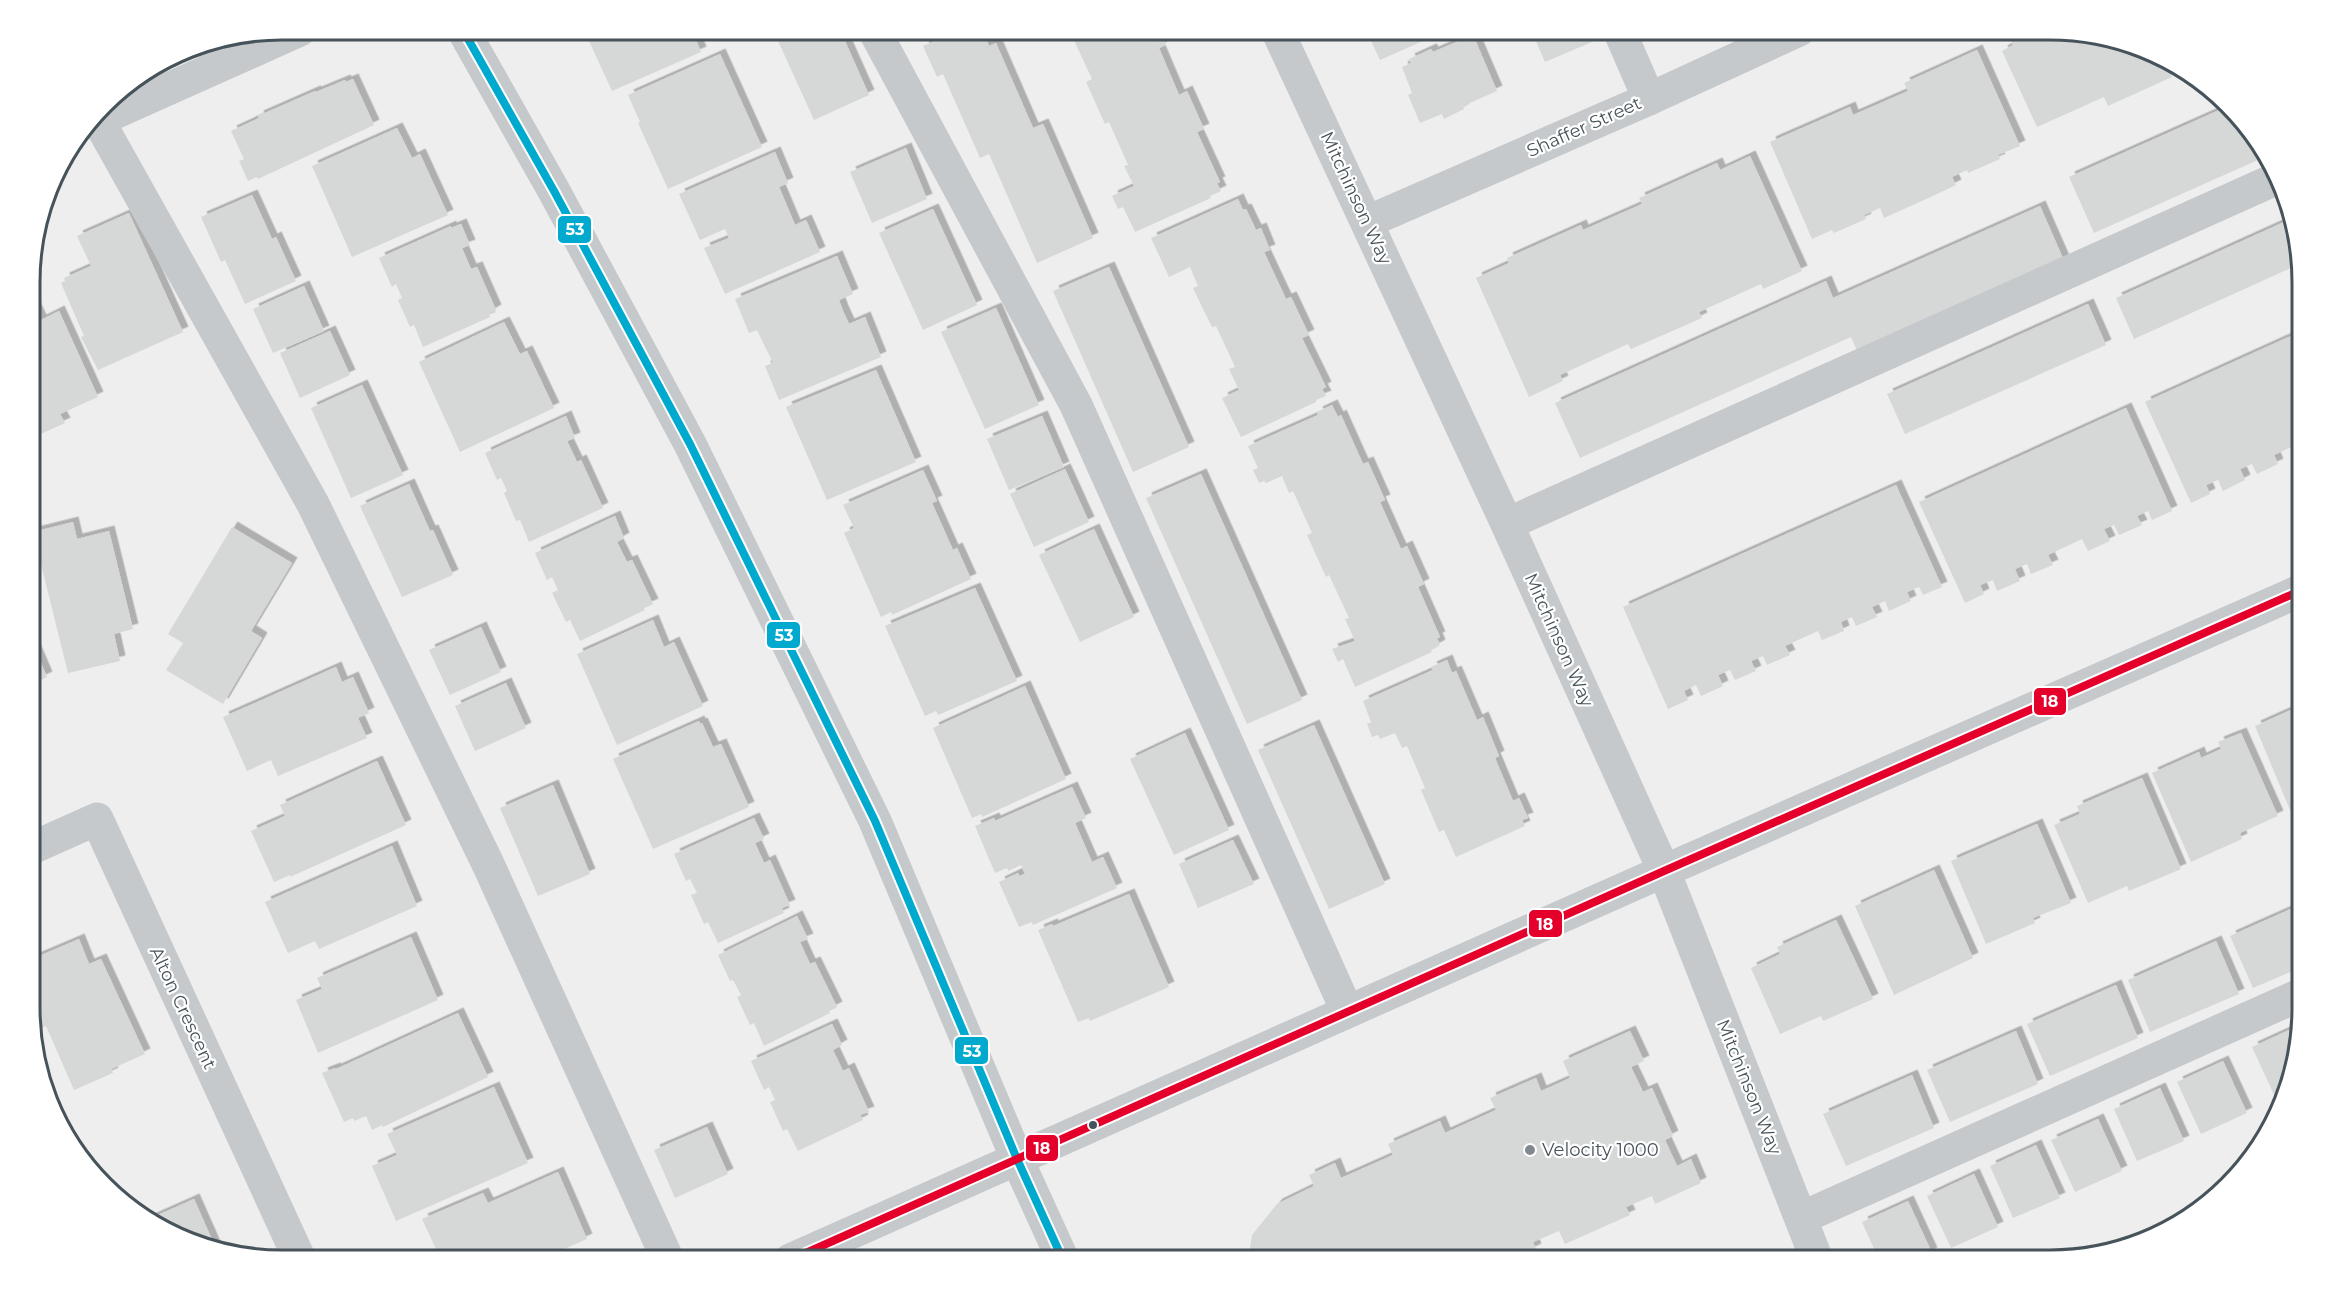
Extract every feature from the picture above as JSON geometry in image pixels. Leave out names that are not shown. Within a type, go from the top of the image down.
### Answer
[{"type":"street","points":[[107,116],[277,40]]},
{"type":"street","points":[[469,40],[554,190],[690,444],[870,810],[1017,1159],[1058,1250]]},
{"type":"street","points":[[879,40],[1076,405],[1347,1011]]},
{"type":"street","name":"Mitchinson Way","points":[[1282,40],[1507,524],[1664,871],[1813,1250]]},
{"type":"street","points":[[1623,40],[1649,99]]},
{"type":"street","name":"Shaffer Street","points":[[1367,222],[1649,99],[1777,40]]},
{"type":"street","points":[[99,126],[313,504],[488,864],[664,1250]]},
{"type":"street","points":[[1507,524],[2271,181]]},
{"type":"street","points":[[812,1250],[1347,1011],[2292,594]]},
{"type":"street","name":"Alton Crescent","points":[[40,844],[97,819],[295,1250]]},
{"type":"street","points":[[1801,1218],[2292,998]]},
{"type":"building","points":[[589,40],[696,40],[701,52],[612,91]]},
{"type":"building","points":[[778,40],[844,40],[869,95],[814,120]]},
{"type":"building","points":[[937,40],[986,40],[989,46],[996,43],[1033,128],[1043,124],[1093,238],[1037,263],[989,154],[980,158],[943,74],[937,77],[923,46]]},
{"type":"building","points":[[1074,40],[1164,40],[1166,45],[1159,48],[1179,95],[1187,91],[1204,129],[1197,132],[1220,182],[1217,183],[1221,191],[1210,196],[1211,198],[1135,232],[1123,207],[1118,209],[1112,196],[1134,186],[1124,166],[1128,165],[1109,122],[1105,124],[1086,82],[1092,79]]},
{"type":"building","points":[[1371,40],[1425,40],[1380,60]]},
{"type":"building","points":[[1461,40],[1475,40],[1497,91],[1463,106],[1464,109],[1444,119],[1442,114],[1420,123],[1408,95],[1412,93],[1402,67],[1411,63],[1409,59],[1431,49],[1433,52]]},
{"type":"building","points":[[1535,40],[1597,40],[1545,62]]},
{"type":"building","points":[[2011,40],[2051,40],[2098,45],[2128,53],[2158,65],[2170,72],[2172,77],[2108,106],[2104,97],[2037,127],[2002,51],[2013,45]]},
{"type":"building","points":[[1977,50],[2020,146],[1998,155],[2000,159],[1968,173],[1967,170],[1952,177],[1956,185],[1884,218],[1880,208],[1864,215],[1866,219],[1834,233],[1832,230],[1812,239],[1770,142],[1850,107],[1853,115],[1908,91],[1904,83]]},
{"type":"building","points":[[720,54],[762,147],[668,189],[628,95]]},
{"type":"building","points":[[353,79],[374,125],[258,179],[257,177],[248,181],[239,161],[244,159],[231,131],[259,118],[258,116],[315,91]]},
{"type":"building","points":[[2220,110],[2243,135],[2259,160],[2094,233],[2069,177]]},
{"type":"building","points":[[397,128],[412,158],[420,154],[448,215],[352,257],[312,166]]},
{"type":"building","points":[[906,148],[927,199],[872,223],[850,172]]},
{"type":"building","points":[[775,152],[788,183],[779,187],[795,225],[806,220],[820,252],[725,294],[704,248],[729,238],[725,229],[700,240],[679,194]]},
{"type":"building","points":[[1750,156],[1802,271],[1763,289],[1761,284],[1699,312],[1702,318],[1631,349],[1628,344],[1560,375],[1563,381],[1529,397],[1476,278],[1509,263],[1507,258],[1581,225],[1583,230],[1642,204],[1639,198],[1717,163],[1720,170]]},
{"type":"building","points":[[252,195],[272,239],[276,237],[296,281],[245,304],[225,260],[221,262],[201,217]]},
{"type":"building","points":[[1238,199],[1243,210],[1246,209],[1256,230],[1261,228],[1270,250],[1264,252],[1286,299],[1291,297],[1309,335],[1302,338],[1326,387],[1322,389],[1326,396],[1316,402],[1241,437],[1222,398],[1239,390],[1229,369],[1235,367],[1216,326],[1212,327],[1193,288],[1198,286],[1190,267],[1169,277],[1151,238]]},
{"type":"building","points":[[2040,206],[2065,263],[1859,355],[1851,337],[1580,458],[1555,403],[1826,281],[1833,298]]},
{"type":"building","points":[[933,209],[977,305],[923,330],[879,233]]},
{"type":"building","points":[[129,213],[183,332],[98,370],[81,337],[84,336],[61,283],[65,281],[64,278],[91,266],[77,236]]},
{"type":"building","points":[[2284,222],[2292,268],[2134,339],[2116,298]]},
{"type":"building","points":[[461,224],[470,245],[462,248],[471,269],[477,267],[496,310],[489,314],[490,317],[423,347],[414,325],[410,327],[398,300],[402,298],[396,284],[392,287],[379,258],[451,226],[451,228]]},
{"type":"building","points":[[837,256],[853,294],[839,300],[843,311],[849,324],[865,317],[881,357],[779,400],[765,366],[773,363],[757,330],[749,333],[735,299]]},
{"type":"building","points":[[1109,267],[1189,447],[1133,472],[1053,291]]},
{"type":"building","points":[[304,286],[324,331],[273,353],[253,309]]},
{"type":"building","points":[[2088,304],[2106,345],[1905,434],[1887,394]]},
{"type":"building","points":[[996,308],[1039,405],[985,429],[941,332]]},
{"type":"building","points":[[59,311],[98,397],[60,414],[65,423],[40,434],[40,318],[41,320]]},
{"type":"building","points":[[504,322],[520,354],[527,351],[554,408],[460,452],[419,362]]},
{"type":"building","points":[[330,331],[350,375],[300,398],[280,353]]},
{"type":"building","points":[[2292,336],[2292,447],[2274,455],[2278,464],[2257,474],[2252,464],[2240,469],[2245,480],[2223,491],[2218,480],[2206,485],[2210,494],[2191,503],[2145,402]]},
{"type":"building","points":[[876,370],[916,462],[827,500],[786,407]]},
{"type":"building","points":[[362,385],[403,475],[351,498],[311,408]]},
{"type":"building","points":[[1332,405],[1338,417],[1341,415],[1363,464],[1368,462],[1385,500],[1380,502],[1401,549],[1407,546],[1424,584],[1418,587],[1440,637],[1437,638],[1440,645],[1431,650],[1432,652],[1355,687],[1343,659],[1338,662],[1332,649],[1355,641],[1345,619],[1349,618],[1329,575],[1326,577],[1307,535],[1312,533],[1293,491],[1289,493],[1282,476],[1266,483],[1264,481],[1259,483],[1253,470],[1258,468],[1248,446],[1318,415],[1317,412]]},
{"type":"building","points":[[2126,408],[2172,511],[2152,520],[2148,511],[2137,516],[2142,525],[2119,535],[2114,525],[2104,529],[2110,541],[2088,551],[2082,539],[2048,555],[2053,565],[2031,574],[2027,564],[2015,569],[2020,581],[1997,591],[1993,580],[1980,585],[1984,594],[1965,603],[1919,502]]},
{"type":"building","points":[[566,416],[575,438],[567,441],[577,462],[581,460],[603,508],[529,542],[520,520],[516,521],[504,493],[507,491],[501,478],[497,480],[485,453]]},
{"type":"building","points":[[1042,416],[1064,467],[1009,490],[987,439]]},
{"type":"building","points":[[1065,469],[1089,522],[1034,547],[1010,494]]},
{"type":"building","points":[[923,470],[937,501],[932,503],[953,550],[957,548],[971,579],[892,615],[891,612],[881,617],[844,533],[854,528],[843,505]]},
{"type":"building","points":[[1201,474],[1302,700],[1247,724],[1146,498]]},
{"type":"building","points":[[409,484],[453,575],[402,597],[360,506]]},
{"type":"building","points":[[1896,485],[1942,587],[1923,595],[1919,587],[1907,592],[1911,601],[1889,611],[1885,601],[1872,607],[1877,617],[1856,626],[1852,617],[1841,622],[1844,631],[1822,640],[1818,631],[1785,646],[1790,655],[1767,665],[1763,656],[1751,661],[1756,671],[1735,680],[1730,670],[1718,675],[1723,686],[1701,696],[1696,685],[1684,691],[1688,700],[1668,709],[1623,607]]},
{"type":"building","points":[[615,516],[624,538],[617,542],[627,562],[632,560],[653,604],[580,641],[570,620],[566,622],[552,593],[558,590],[552,577],[547,580],[535,553]]},
{"type":"building","points":[[73,522],[77,539],[109,531],[133,629],[114,634],[120,661],[68,673],[40,560],[40,530]]},
{"type":"building","points":[[232,527],[292,563],[251,631],[262,638],[223,704],[166,670],[183,643],[168,634]]},
{"type":"building","points":[[1094,529],[1134,617],[1080,642],[1039,555]]},
{"type":"building","points":[[975,588],[1017,681],[938,715],[936,711],[925,716],[885,626]]},
{"type":"building","points":[[653,620],[664,647],[674,642],[703,706],[617,745],[577,654]]},
{"type":"building","points":[[481,627],[501,672],[450,695],[429,650]]},
{"type":"building","points":[[1447,660],[1452,673],[1456,671],[1477,720],[1483,717],[1499,756],[1495,758],[1513,801],[1519,798],[1528,818],[1522,820],[1525,826],[1456,857],[1444,830],[1439,832],[1421,790],[1425,788],[1407,746],[1402,748],[1395,733],[1380,739],[1378,735],[1372,737],[1367,724],[1371,722],[1363,701],[1433,670],[1431,667]]},
{"type":"building","points":[[40,661],[47,677],[40,680]]},
{"type":"building","points":[[336,667],[342,682],[353,677],[369,713],[358,718],[367,738],[278,776],[271,760],[247,771],[223,717]]},
{"type":"building","points":[[506,683],[526,728],[475,751],[455,706]]},
{"type":"building","points":[[1025,686],[1066,779],[982,817],[981,814],[972,818],[933,728]]},
{"type":"building","points":[[2292,709],[2292,809],[2290,810],[2255,726]]},
{"type":"building","points":[[699,721],[713,747],[721,744],[749,807],[653,849],[613,759]]},
{"type":"building","points":[[1314,725],[1385,884],[1329,909],[1258,750]]},
{"type":"building","points":[[1185,733],[1229,830],[1174,855],[1130,759]]},
{"type":"building","points":[[2241,733],[2278,816],[2240,833],[2242,839],[2191,862],[2152,773],[2199,752],[2201,758],[2221,749],[2218,742]]},
{"type":"building","points":[[377,761],[406,825],[274,882],[251,831],[285,816],[280,805]]},
{"type":"building","points":[[2142,778],[2181,869],[2129,891],[2127,886],[2088,903],[2054,825],[2080,814],[2077,806]]},
{"type":"building","points":[[553,785],[590,874],[538,896],[500,808]]},
{"type":"building","points":[[1072,787],[1086,818],[1075,823],[1092,862],[1103,857],[1117,888],[1033,925],[1032,922],[1019,927],[999,882],[1018,873],[1019,876],[1025,874],[1021,865],[1008,871],[1007,868],[995,873],[975,826],[994,818],[995,821]]},
{"type":"building","points":[[754,818],[764,839],[755,843],[764,863],[770,860],[790,905],[782,908],[784,913],[718,943],[708,922],[704,924],[691,895],[697,893],[690,879],[686,881],[674,854]]},
{"type":"building","points":[[2037,824],[2071,903],[2033,918],[2035,923],[1986,944],[1951,861]]},
{"type":"building","points":[[1233,840],[1254,884],[1198,908],[1179,864]]},
{"type":"building","points":[[392,846],[417,906],[319,949],[315,941],[288,953],[265,902]]},
{"type":"building","points":[[1934,870],[1973,958],[1894,995],[1855,906]]},
{"type":"building","points":[[1129,894],[1169,987],[1090,1021],[1089,1018],[1078,1022],[1038,930]]},
{"type":"building","points":[[2292,908],[2292,971],[2253,988],[2230,936]]},
{"type":"building","points":[[797,916],[808,939],[800,942],[810,964],[815,962],[837,1007],[829,1011],[830,1013],[764,1046],[754,1023],[750,1025],[737,997],[741,995],[733,980],[730,981],[718,955]]},
{"type":"building","points":[[1836,920],[1873,999],[1823,1021],[1821,1016],[1780,1034],[1751,968],[1780,954],[1777,947]]},
{"type":"building","points":[[411,937],[438,1000],[318,1053],[296,1000],[322,989],[317,978]]},
{"type":"building","points":[[79,939],[89,964],[101,959],[145,1054],[111,1069],[113,1073],[74,1090],[46,1026],[42,1028],[40,956]]},
{"type":"building","points":[[2216,941],[2239,994],[2150,1032],[2128,980]]},
{"type":"building","points":[[2116,985],[2138,1038],[2050,1076],[2027,1024]]},
{"type":"building","points":[[458,1013],[488,1077],[383,1127],[382,1125],[372,1130],[366,1116],[344,1122],[322,1073],[336,1069]]},
{"type":"building","points":[[832,1024],[842,1045],[833,1050],[843,1071],[849,1068],[869,1112],[860,1115],[863,1120],[798,1151],[787,1129],[783,1131],[770,1102],[775,1100],[769,1087],[764,1090],[751,1061]]},
{"type":"building","points":[[2291,1029],[2288,1055],[2275,1097],[2252,1047]]},
{"type":"building","name":"Velocity 1000","points":[[1630,1031],[1644,1061],[1631,1067],[1643,1092],[1652,1088],[1673,1136],[1665,1140],[1677,1166],[1691,1159],[1701,1183],[1655,1204],[1652,1196],[1626,1207],[1630,1215],[1565,1244],[1559,1231],[1533,1242],[1536,1249],[1534,1250],[1250,1250],[1252,1235],[1277,1204],[1314,1186],[1309,1175],[1335,1163],[1341,1178],[1393,1155],[1388,1144],[1440,1121],[1445,1133],[1496,1110],[1490,1098],[1536,1078],[1541,1091],[1570,1078],[1563,1061]]},
{"type":"building","points":[[2016,1031],[2038,1084],[1950,1122],[1927,1070]]},
{"type":"building","points":[[2223,1061],[2247,1113],[2201,1134],[2177,1082]]},
{"type":"building","points":[[1912,1075],[1934,1128],[1846,1166],[1823,1114]]},
{"type":"building","points":[[494,1087],[528,1163],[396,1221],[372,1166],[397,1155],[387,1134]]},
{"type":"building","points":[[2160,1088],[2184,1141],[2137,1161],[2114,1109]]},
{"type":"building","points":[[2098,1119],[2122,1171],[2075,1192],[2051,1140]]},
{"type":"building","points":[[707,1127],[728,1174],[675,1198],[654,1150]]},
{"type":"building","points":[[2036,1145],[2060,1198],[2013,1218],[1990,1166]]},
{"type":"building","points":[[558,1172],[587,1239],[562,1250],[436,1250],[422,1219],[483,1193],[488,1203]]},
{"type":"building","points":[[1974,1174],[1998,1227],[1951,1248],[1927,1196]]},
{"type":"building","points":[[194,1199],[212,1239],[175,1225],[158,1215]]},
{"type":"building","points":[[1908,1201],[1931,1250],[1875,1250],[1862,1222]]},
{"type":"transit line","name":"53","points":[[469,40],[554,191],[690,444],[875,821],[1017,1159],[1058,1250]]},
{"type":"transit line","name":"18","points":[[812,1250],[2292,594]]},
{"type":"place","name":"Velocity 1000","points":[[1530,1150]]}]
